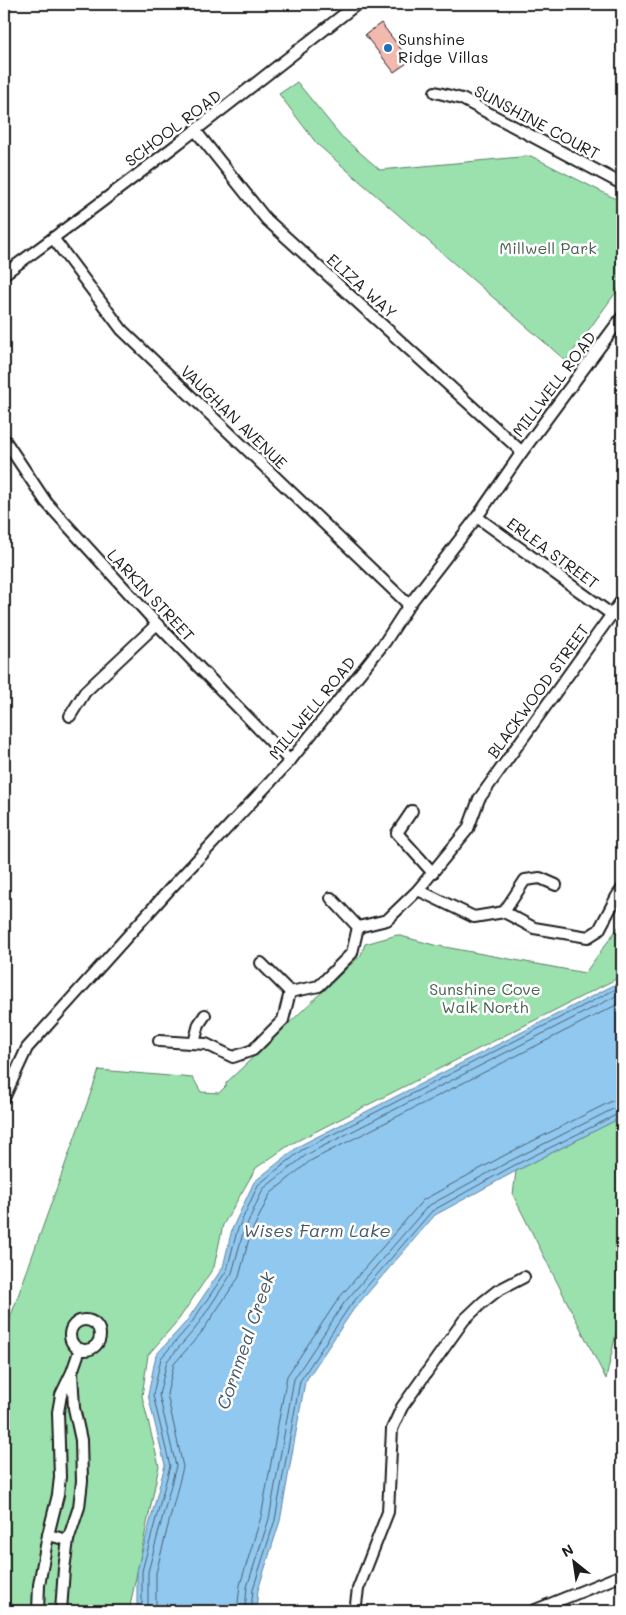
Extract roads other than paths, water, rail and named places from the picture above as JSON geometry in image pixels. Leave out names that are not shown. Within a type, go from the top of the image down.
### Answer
[{"type":"street","name":"SCHOOL ROAD","points":[[4,274],[195,130],[357,4]]},
{"type":"street","name":"SUNSHINE COURT","points":[[435,92],[462,99],[622,184]]},
{"type":"street","name":"ELIZA WAY","points":[[195,130],[266,219],[522,452]]},
{"type":"street","name":"VAUGHAN AVENUE","points":[[53,238],[122,330],[409,605]]},
{"type":"street","name":"MILLWELL ROAD","points":[[4,1098],[27,1048],[169,890],[290,761],[385,642],[409,605],[477,517],[522,452],[622,317]]},
{"type":"street","name":"LARKIN STREET","points":[[4,439],[46,502],[157,624],[290,761]]},
{"type":"street","name":"ERLEA STREET","points":[[477,517],[611,614]]},
{"type":"street","name":"BLACKWOOD STREET","points":[[358,928],[387,920],[433,874],[468,829],[479,800],[622,600]]},
{"type":"street","points":[[70,716],[85,692],[157,624]]},
{"type":"street","points":[[412,811],[397,834],[433,874]]},
{"type":"street","points":[[504,912],[524,880],[540,878],[556,885]]},
{"type":"street","points":[[418,890],[474,917],[504,912],[534,928],[588,937],[600,930],[620,892]]},
{"type":"street","points":[[290,992],[320,986],[352,953],[358,928],[331,898]]},
{"type":"street","points":[[261,963],[290,992]]},
{"type":"street","points":[[159,1041],[206,1044],[233,1057],[253,1050],[283,1020],[290,992]]},
{"type":"street","points":[[194,1043],[199,1024],[205,1015]]},
{"type":"street","points":[[356,1611],[358,1589],[388,1512],[392,1429],[402,1407],[464,1320],[482,1302],[497,1291],[524,1277]]},
{"type":"street","points":[[38,1611],[38,1585],[58,1495],[60,1476],[57,1433],[58,1412],[61,1395],[80,1350]]},
{"type":"street","points":[[61,1611],[68,1540],[79,1507],[82,1481],[81,1440],[74,1408],[72,1372]]},
{"type":"street","points":[[48,1535],[68,1540]]},
{"type":"street","points":[[532,1611],[622,1575]]},
{"type":"water","name":"Wises Farm Lake","points":[[622,981],[622,1117],[435,1215],[353,1310],[305,1382],[280,1521],[258,1590],[256,1611],[137,1611],[137,1571],[165,1465],[148,1395],[156,1355],[186,1322],[223,1267],[232,1229],[254,1182],[299,1146]]},
{"type":"place","name":"Sunshine Ridge Villas","points":[[388,48]]},
{"type":"park label","name":"Millwell Park","points":[[548,248]]},
{"type":"park label","name":"Sunshine Cove Walk North","points":[[485,998]]},
{"type":"water label","name":"Cornmeal Creek","points":[[246,1341]]}]
